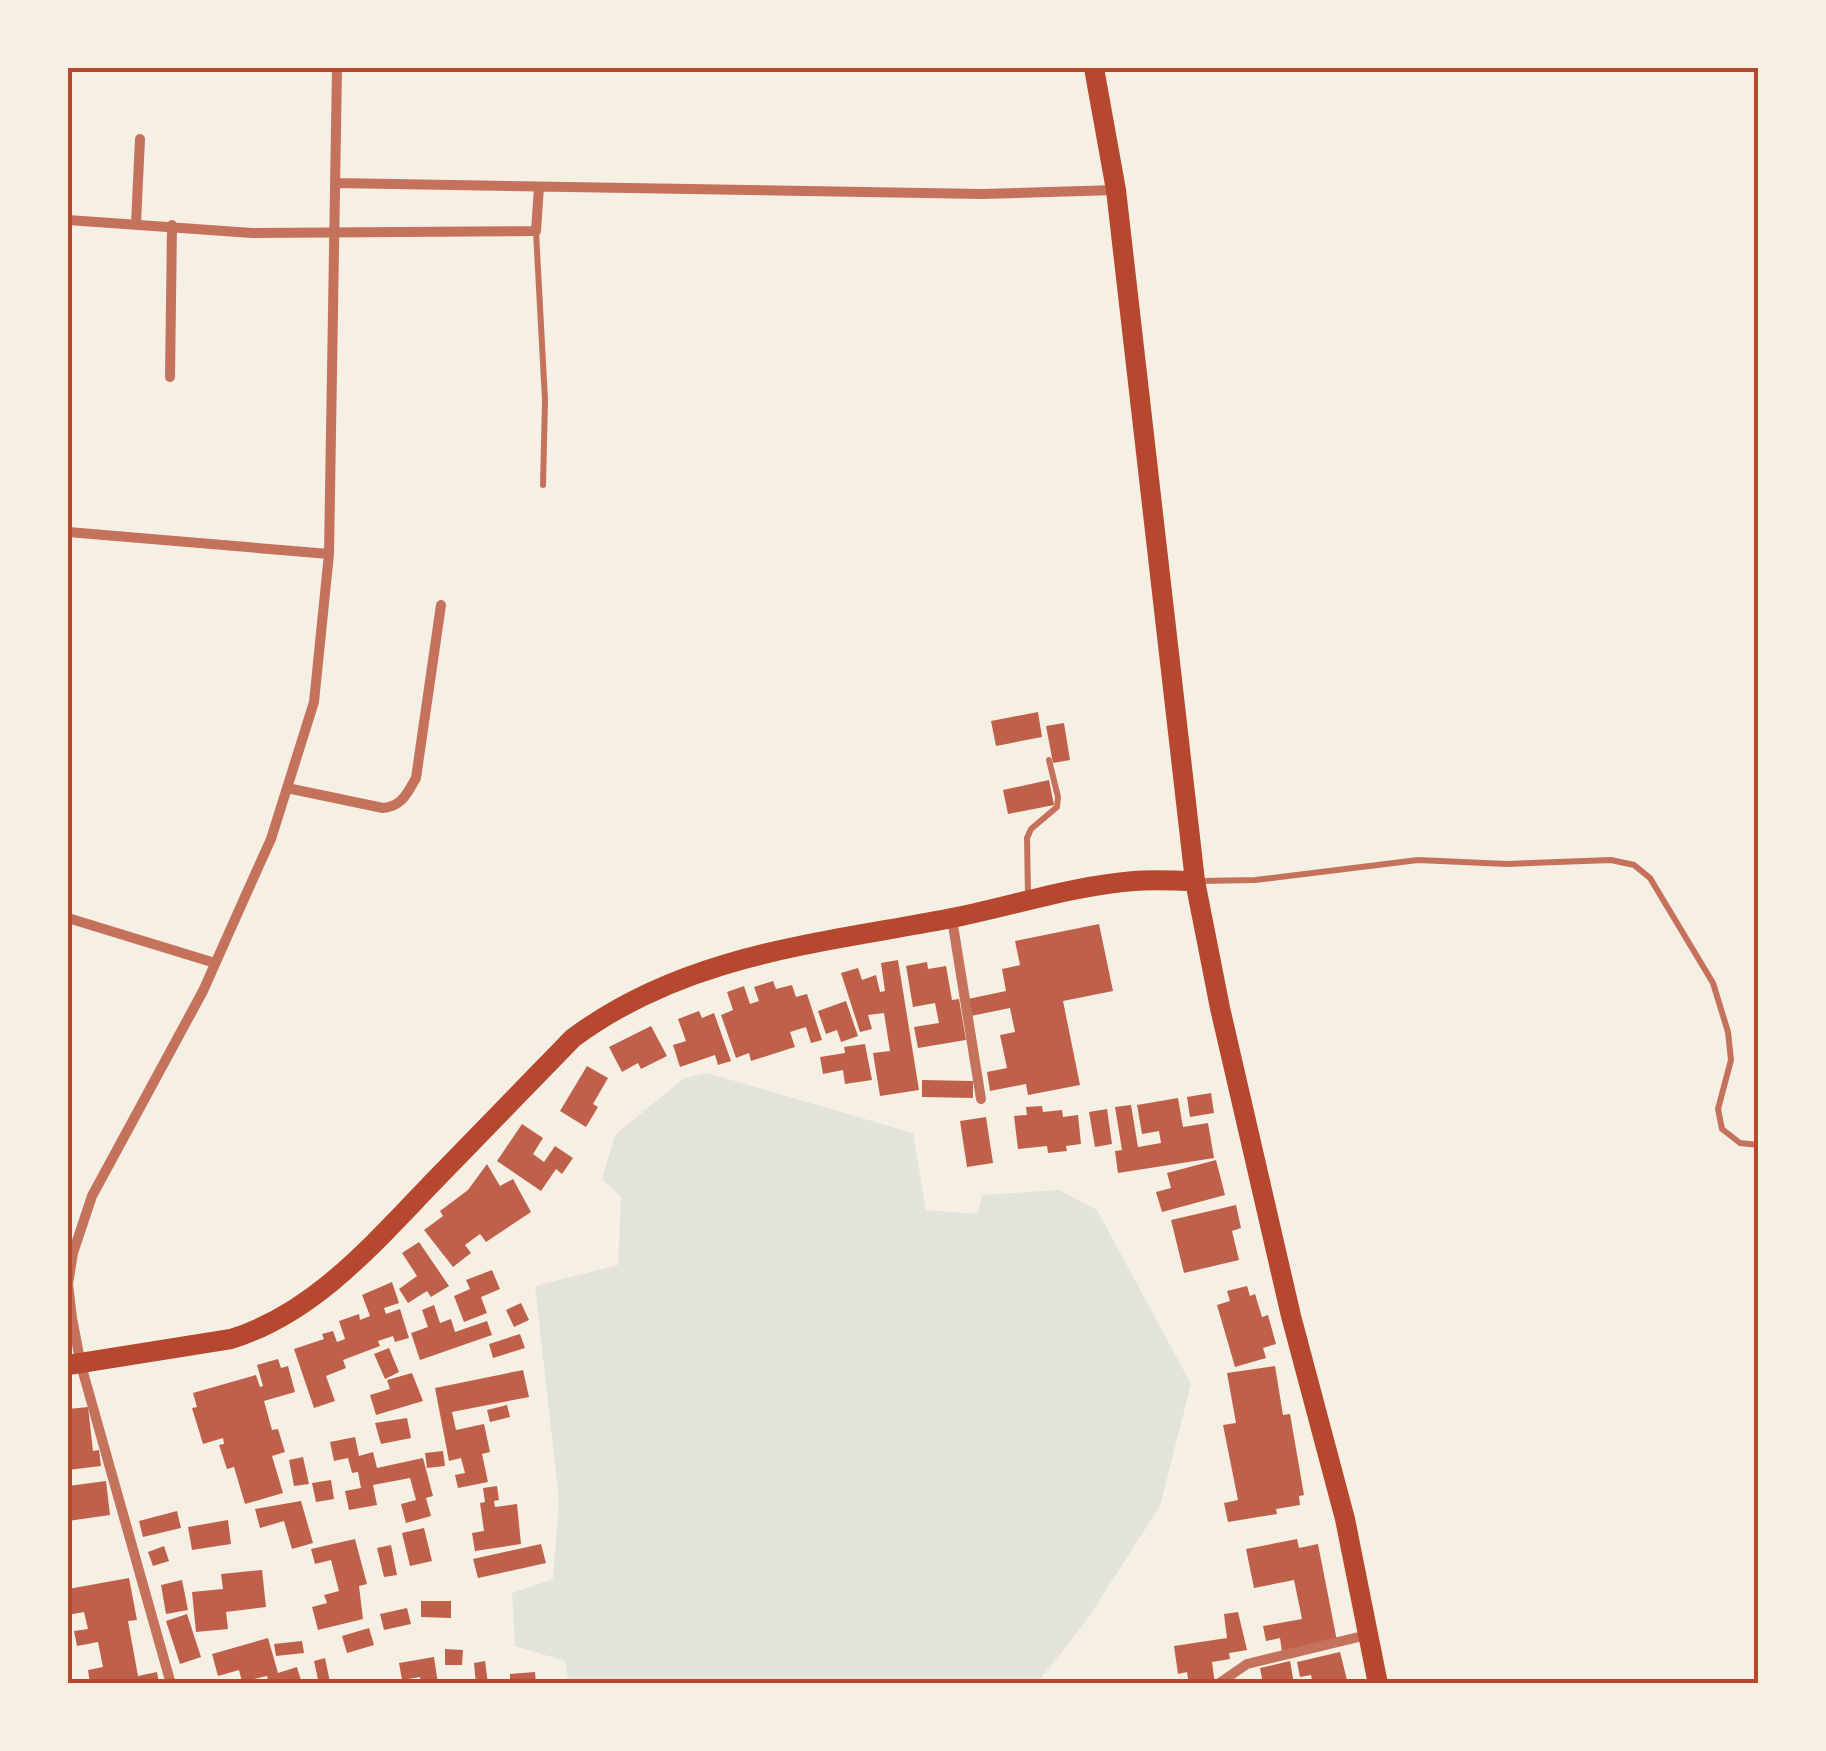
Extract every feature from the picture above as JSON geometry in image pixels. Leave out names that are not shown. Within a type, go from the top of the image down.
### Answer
[{"type":"highway","points":[[1094,68],[1116,190],[1195,881],[1291,1316],[1345,1519],[1378,1684]]},
{"type":"highway","points":[[74,1365],[255,1332],[322,1290],[383,1234],[573,1038],[626,1004],[740,957],[952,918],[1095,886],[1137,880],[1195,881]]},
{"type":"street","points":[[171,1684],[74,1365],[68,1284],[80,1226],[215,963],[270,839],[314,702],[329,554],[337,68]]},
{"type":"street","points":[[136,223],[140,139]]},
{"type":"street","points":[[335,183],[982,194],[1116,190]]},
{"type":"street","points":[[68,220],[252,233],[536,230],[539,187]]},
{"type":"street","points":[[170,377],[172,225]]},
{"type":"street","points":[[68,532],[329,554]]},
{"type":"street","points":[[287,788],[383,808],[395,807],[406,796],[416,778],[441,606]]},
{"type":"street","points":[[68,918],[215,963]]},
{"type":"street","points":[[952,918],[981,1099]]},
{"type":"street","points":[[1218,1684],[1246,1664],[1368,1635]]},
{"type":"lane","points":[[536,230],[545,400],[543,485]]},
{"type":"lane","points":[[1028,902],[1027,838],[1031,829],[1057,807],[1049,760]]},
{"type":"lane","points":[[1195,881],[1255,880],[1418,860],[1507,864],[1611,860],[1634,865],[1650,878],[1713,983],[1728,1032],[1731,1060],[1718,1109],[1722,1128],[1740,1143],[1758,1145]]},
{"type":"shaded area","points":[[707,1073],[913,1133],[926,1210],[977,1214],[983,1195],[1059,1190],[1097,1210],[1191,1384],[1160,1506],[1086,1621],[1037,1683],[569,1683],[565,1661],[515,1646],[512,1593],[553,1579],[559,1500],[535,1286],[618,1265],[621,1197],[602,1179],[615,1135],[684,1078]]},
{"type":"building","points":[[1038,712],[1042,737],[996,746],[991,721]]},
{"type":"building","points":[[1064,723],[1070,760],[1053,763],[1046,726]]},
{"type":"building","points":[[1049,780],[1054,805],[1008,814],[1003,790]]},
{"type":"building","points":[[1099,924],[1113,991],[1063,1001],[1080,1085],[1028,1095],[1026,1084],[990,1091],[987,1072],[1007,1068],[1000,1035],[1015,1032],[1010,1008],[971,1016],[968,999],[1006,991],[1002,969],[1020,965],[1015,941]]},
{"type":"building","points":[[898,960],[919,1090],[880,1096],[873,1053],[890,1051],[884,1013],[868,1015],[872,1029],[860,1032],[841,973],[858,968],[862,980],[876,975],[880,992],[885,991],[881,963]]},
{"type":"building","points":[[927,962],[928,969],[946,966],[952,1000],[959,999],[966,1040],[918,1048],[914,1027],[939,1023],[935,1003],[913,1007],[906,966]]},
{"type":"building","points":[[773,981],[776,989],[792,985],[796,997],[807,994],[822,1040],[811,1043],[806,1027],[790,1032],[795,1047],[751,1061],[749,1053],[736,1058],[721,1015],[733,1010],[727,992],[744,986],[750,1004],[759,1001],[754,987]]},
{"type":"building","points":[[846,1001],[858,1036],[841,1042],[837,1030],[826,1034],[818,1011]]},
{"type":"building","points":[[699,1011],[702,1018],[714,1013],[731,1061],[718,1065],[715,1055],[680,1067],[673,1045],[686,1041],[678,1019]]},
{"type":"building","points":[[651,1026],[667,1056],[641,1069],[638,1063],[622,1072],[609,1047]]},
{"type":"building","points":[[865,1044],[872,1080],[845,1084],[843,1070],[823,1074],[820,1057],[845,1053],[844,1047]]},
{"type":"building","points":[[587,1066],[608,1078],[593,1104],[598,1107],[586,1127],[560,1111]]},
{"type":"building","points":[[922,1080],[973,1081],[973,1098],[922,1097]]},
{"type":"building","points":[[1211,1093],[1214,1113],[1190,1117],[1187,1097]]},
{"type":"building","points":[[1178,1098],[1183,1127],[1208,1123],[1214,1158],[1118,1173],[1115,1151],[1122,1150],[1115,1107],[1131,1105],[1138,1147],[1161,1143],[1159,1131],[1142,1134],[1137,1105]]},
{"type":"building","points":[[1042,1106],[1043,1112],[1062,1110],[1063,1117],[1078,1115],[1081,1144],[1066,1146],[1067,1151],[1048,1153],[1047,1146],[1018,1149],[1014,1116],[1027,1115],[1026,1107]]},
{"type":"building","points":[[1107,1109],[1112,1144],[1095,1147],[1089,1112]]},
{"type":"building","points":[[986,1117],[993,1163],[967,1167],[960,1121]]},
{"type":"building","points":[[522,1124],[543,1138],[533,1154],[544,1162],[555,1146],[573,1158],[562,1174],[556,1169],[541,1191],[497,1161]]},
{"type":"building","points":[[1216,1160],[1225,1195],[1162,1212],[1156,1192],[1171,1188],[1167,1173]]},
{"type":"building","points":[[487,1164],[500,1186],[513,1179],[531,1212],[486,1242],[480,1234],[465,1245],[471,1253],[453,1267],[424,1230],[443,1216],[440,1211],[468,1190]]},
{"type":"building","points":[[1236,1205],[1241,1228],[1232,1231],[1239,1260],[1184,1273],[1171,1220]]},
{"type":"building","points":[[419,1242],[449,1286],[431,1297],[427,1291],[408,1303],[399,1289],[417,1276],[402,1253]]},
{"type":"building","points":[[492,1270],[500,1289],[481,1297],[487,1313],[464,1322],[454,1296],[470,1289],[466,1280]]},
{"type":"building","points":[[392,1282],[399,1303],[384,1308],[386,1314],[400,1309],[409,1338],[395,1342],[393,1336],[378,1341],[380,1346],[343,1360],[346,1368],[326,1376],[335,1401],[314,1408],[294,1349],[324,1339],[322,1334],[333,1331],[337,1342],[345,1339],[339,1321],[359,1314],[360,1320],[370,1316],[362,1295]]},
{"type":"building","points":[[1247,1286],[1250,1296],[1255,1294],[1262,1317],[1268,1315],[1276,1344],[1263,1348],[1266,1358],[1235,1367],[1217,1305],[1230,1301],[1227,1291]]},
{"type":"building","points":[[521,1303],[529,1320],[514,1327],[506,1310]]},
{"type":"building","points":[[434,1305],[440,1323],[451,1319],[455,1332],[487,1321],[492,1335],[420,1360],[411,1333],[428,1327],[422,1310]]},
{"type":"building","points":[[520,1334],[525,1348],[493,1358],[489,1344]]},
{"type":"building","points":[[389,1348],[399,1372],[385,1379],[374,1354]]},
{"type":"building","points":[[278,1359],[281,1368],[288,1366],[295,1392],[264,1401],[272,1430],[278,1429],[285,1452],[272,1456],[283,1493],[245,1504],[234,1467],[227,1469],[219,1445],[224,1444],[223,1438],[203,1444],[192,1408],[197,1407],[193,1393],[256,1375],[260,1387],[263,1386],[257,1365]]},
{"type":"building","points":[[1275,1366],[1283,1415],[1290,1414],[1304,1495],[1299,1496],[1300,1505],[1276,1509],[1277,1514],[1228,1522],[1224,1503],[1238,1500],[1223,1425],[1236,1423],[1227,1373]]},
{"type":"building","points":[[523,1370],[529,1397],[452,1412],[456,1430],[484,1424],[490,1452],[482,1454],[488,1482],[458,1488],[455,1475],[465,1473],[461,1458],[449,1461],[435,1388]]},
{"type":"building","points":[[412,1373],[423,1401],[376,1415],[370,1395],[390,1389],[387,1380]]},
{"type":"building","points":[[507,1405],[510,1417],[490,1422],[487,1410]]},
{"type":"building","points":[[88,1407],[93,1451],[99,1450],[101,1466],[68,1470],[68,1409]]},
{"type":"building","points":[[407,1418],[411,1438],[381,1444],[375,1423]]},
{"type":"building","points":[[355,1437],[359,1456],[373,1452],[377,1468],[423,1458],[433,1496],[426,1498],[431,1516],[406,1523],[401,1504],[416,1500],[410,1478],[373,1485],[377,1505],[349,1510],[345,1491],[361,1488],[358,1472],[352,1473],[348,1458],[334,1461],[330,1442]]},
{"type":"building","points":[[443,1451],[445,1466],[427,1468],[425,1453]]},
{"type":"building","points":[[303,1457],[309,1484],[294,1486],[289,1460]]},
{"type":"building","points":[[331,1480],[334,1499],[316,1502],[312,1483]]},
{"type":"building","points":[[106,1481],[110,1515],[68,1521],[68,1486]]},
{"type":"building","points":[[497,1486],[499,1500],[494,1501],[495,1507],[517,1504],[521,1544],[475,1551],[472,1533],[484,1531],[480,1503],[485,1502],[483,1488]]},
{"type":"building","points":[[301,1501],[313,1543],[292,1549],[284,1521],[260,1528],[255,1509]]},
{"type":"building","points":[[177,1511],[181,1528],[143,1537],[139,1521]]},
{"type":"building","points":[[228,1520],[231,1544],[192,1550],[188,1527]]},
{"type":"building","points":[[424,1528],[432,1561],[410,1566],[402,1533]]},
{"type":"building","points":[[355,1539],[367,1584],[359,1586],[363,1619],[318,1630],[312,1607],[327,1603],[324,1595],[339,1591],[331,1560],[315,1564],[311,1549]]},
{"type":"building","points":[[1297,1539],[1299,1548],[1318,1544],[1337,1641],[1282,1652],[1280,1638],[1266,1641],[1263,1626],[1302,1619],[1294,1580],[1254,1588],[1246,1549]]},
{"type":"building","points":[[541,1544],[546,1563],[478,1578],[473,1559]]},
{"type":"building","points":[[391,1545],[397,1575],[384,1577],[377,1548]]},
{"type":"building","points":[[164,1546],[169,1561],[153,1566],[148,1552]]},
{"type":"building","points":[[262,1570],[266,1607],[226,1612],[228,1629],[196,1632],[192,1592],[223,1589],[221,1574]]},
{"type":"building","points":[[129,1578],[137,1620],[128,1621],[138,1676],[157,1672],[159,1684],[90,1684],[88,1670],[103,1667],[98,1642],[77,1646],[74,1631],[88,1629],[84,1612],[68,1615],[68,1589]]},
{"type":"building","points":[[182,1580],[188,1610],[166,1614],[161,1585]]},
{"type":"building","points":[[421,1601],[451,1601],[451,1618],[421,1617]]},
{"type":"building","points":[[407,1608],[411,1624],[384,1630],[380,1614]]},
{"type":"building","points":[[1238,1612],[1247,1650],[1212,1662],[1215,1684],[1189,1684],[1187,1672],[1178,1674],[1174,1646],[1227,1638],[1224,1614]]},
{"type":"building","points":[[187,1614],[201,1657],[180,1664],[166,1621]]},
{"type":"building","points":[[369,1628],[374,1645],[347,1653],[342,1636]]},
{"type":"building","points":[[268,1638],[278,1673],[297,1667],[302,1684],[269,1684],[267,1676],[242,1682],[239,1670],[218,1676],[212,1654]]},
{"type":"building","points":[[302,1641],[304,1653],[276,1656],[274,1644]]},
{"type":"building","points":[[445,1649],[463,1650],[462,1665],[445,1665]]},
{"type":"building","points":[[1340,1652],[1348,1684],[1313,1684],[1311,1675],[1300,1677],[1297,1662]]},
{"type":"building","points":[[434,1657],[438,1684],[421,1684],[420,1677],[402,1680],[399,1663]]},
{"type":"building","points":[[325,1658],[330,1682],[319,1684],[314,1661]]},
{"type":"building","points":[[485,1661],[488,1684],[476,1684],[474,1663]]},
{"type":"building","points":[[1290,1661],[1294,1684],[1263,1684],[1260,1668]]},
{"type":"building","points":[[535,1672],[536,1684],[510,1684],[510,1674]]}]
